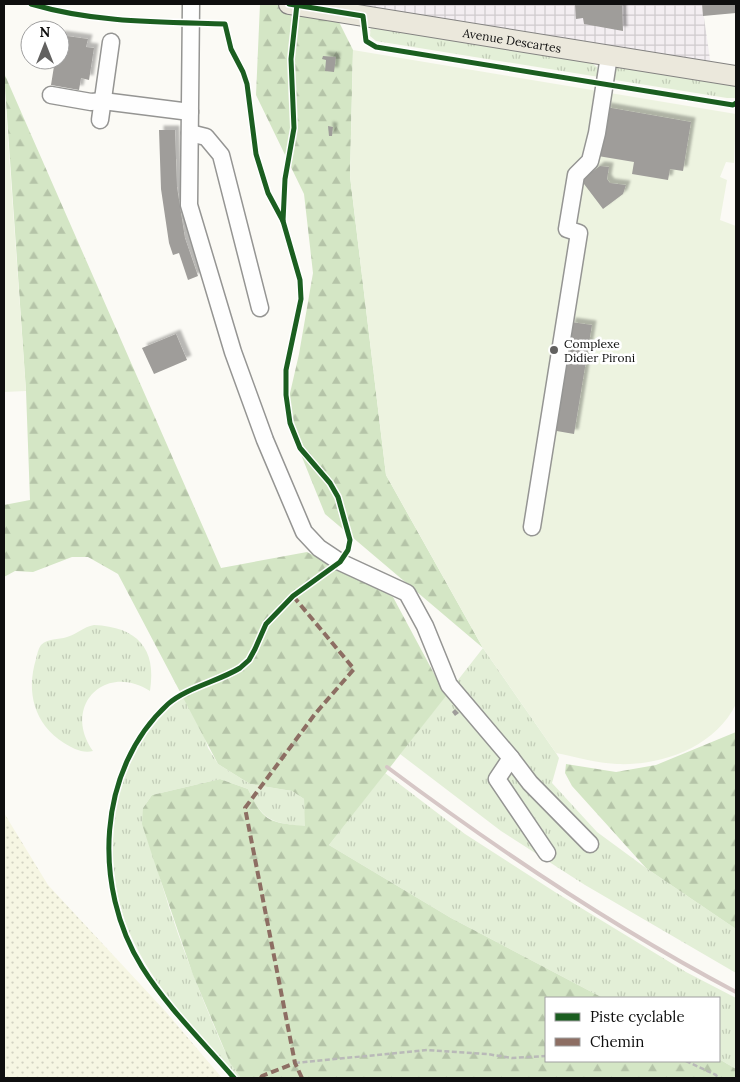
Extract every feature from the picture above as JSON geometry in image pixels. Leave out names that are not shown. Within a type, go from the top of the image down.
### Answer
[{"type":"main road","name":"Avenue Descartes","points":[[289,4],[736,76]]},
{"type":"lane","points":[[191,4],[189,205],[233,352],[265,440],[304,532],[319,548],[340,562],[407,593],[425,626],[449,684],[530,783],[590,844]]},
{"type":"lane","points":[[100,120],[111,42]]},
{"type":"lane","points":[[532,527],[579,233],[567,229],[576,175],[590,161],[608,56]]},
{"type":"lane","points":[[51,95],[91,102],[103,101],[190,112]]},
{"type":"lane","points":[[190,133],[206,136],[221,154],[260,308]]},
{"type":"lane","points":[[511,758],[496,779],[547,854]]},
{"type":"path","points":[[295,1064],[426,1050],[487,1054],[512,1058],[545,1056]]},
{"type":"path","points":[[688,1062],[716,1074],[718,1078]]},
{"type":"shaded area","points":[[330,4],[702,4],[711,66]]},
{"type":"green space","points":[[260,4],[330,4],[353,50],[350,176],[386,475],[483,648],[325,514],[285,415],[299,354],[313,273],[304,194],[256,95]]},
{"type":"green space","points":[[371,24],[590,62],[597,67],[599,77],[376,41],[370,36]]},
{"type":"green space","name":"Complexe Didier Pironi","points":[[353,50],[736,114],[734,163],[726,162],[720,177],[727,180],[720,220],[736,226],[736,704],[727,719],[715,732],[686,751],[652,762],[634,764],[602,762],[556,753],[483,648],[386,475],[350,176]]},
{"type":"green space","points":[[620,66],[736,83],[736,98],[609,79],[614,69]]},
{"type":"green space","points":[[4,73],[221,568],[307,552],[393,597],[446,696],[329,845],[451,918],[601,997],[545,997],[545,1062],[720,1062],[720,1060],[736,1069],[736,1078],[241,1078],[230,1063],[193,975],[142,824],[143,808],[152,795],[220,779],[248,789],[259,809],[269,819],[276,822],[305,826],[304,799],[292,791],[250,784],[218,764],[118,574],[88,557],[72,557],[33,572],[15,571],[4,577],[4,505],[30,500],[26,391]]},
{"type":"green space","points":[[4,83],[26,391],[4,392]]},
{"type":"green space","points":[[94,625],[122,630],[132,635],[141,643],[147,652],[150,663],[150,691],[133,683],[117,682],[104,686],[93,694],[85,705],[82,719],[85,735],[93,751],[85,752],[74,749],[64,743],[54,735],[39,717],[35,706],[32,683],[33,671],[41,645],[50,640],[71,636]]},
{"type":"green space","points":[[483,648],[559,758],[552,783],[597,832],[736,929],[736,973],[585,885],[501,831],[400,754]]},
{"type":"green space","points":[[185,697],[203,732],[208,748],[218,764],[250,784],[292,791],[304,799],[306,827],[284,824],[270,819],[258,808],[248,789],[220,779],[152,795],[143,808],[155,859],[178,934],[222,1044],[230,1062],[241,1078],[237,1078],[190,1024],[150,971],[134,942],[122,911],[115,877],[114,822],[116,804],[123,779],[143,738],[157,719]]},
{"type":"green space","points":[[736,732],[736,929],[646,868],[572,786],[565,773],[566,764],[616,772],[656,765]]},
{"type":"green space","points":[[385,773],[465,834],[555,892],[686,972],[736,998],[736,1069],[720,1060],[720,997],[601,997],[451,918],[329,845]]},
{"type":"green space","points":[[4,813],[48,885],[166,1012],[222,1078],[4,1078]]},
{"type":"building","points":[[575,4],[622,4],[623,31],[584,24],[583,18],[576,19]]},
{"type":"building","points":[[702,4],[736,4],[736,13],[703,16]]},
{"type":"building","points":[[70,36],[88,39],[86,47],[94,48],[89,80],[81,78],[79,90],[51,85],[53,70],[70,70]]},
{"type":"building","points":[[323,56],[336,57],[334,72],[325,71],[326,60],[322,59]]},
{"type":"building","points":[[606,107],[691,122],[683,171],[670,169],[668,180],[632,174],[634,162],[598,156]]},
{"type":"building","points":[[328,126],[333,127],[332,136],[329,136]]},
{"type":"building","points":[[159,130],[175,130],[177,187],[185,238],[198,276],[188,280],[179,253],[173,255],[169,243],[161,189]]},
{"type":"building","points":[[600,166],[609,167],[607,179],[610,183],[626,185],[623,194],[603,209],[581,180]]},
{"type":"building","points":[[571,322],[592,325],[574,434],[551,430]]},
{"type":"building","points":[[176,334],[187,360],[154,374],[142,348]]},
{"type":"building","points":[[455,709],[459,713],[455,716],[452,712]]},
{"type":"railway","points":[[387,767],[471,828],[557,886],[645,941],[736,992]]},
{"type":"marked path","points":[[293,596],[354,669],[315,714],[245,808],[295,1063],[302,1078]]},
{"type":"marked path","points":[[261,1078],[295,1063]]},
{"type":"cycle path","points":[[31,4],[79,15],[103,18],[152,22],[225,24],[231,49],[247,84],[256,154],[268,193],[283,221],[300,280],[301,299],[286,370],[286,395],[290,423],[300,448],[330,483],[338,497],[350,540],[348,550],[340,562],[293,596],[266,624],[249,660],[232,673],[184,693],[168,704],[144,731],[127,761],[115,795],[110,830],[110,866],[115,901],[126,935],[152,982],[234,1078]]},
{"type":"cycle path","points":[[289,4],[363,16],[366,41],[376,47],[733,105],[736,103]]},
{"type":"cycle path","points":[[283,221],[285,179],[294,128],[291,59],[297,4]]},
{"type":"place","name":"Complexe Didier Pironi","points":[[554,350]]}]
